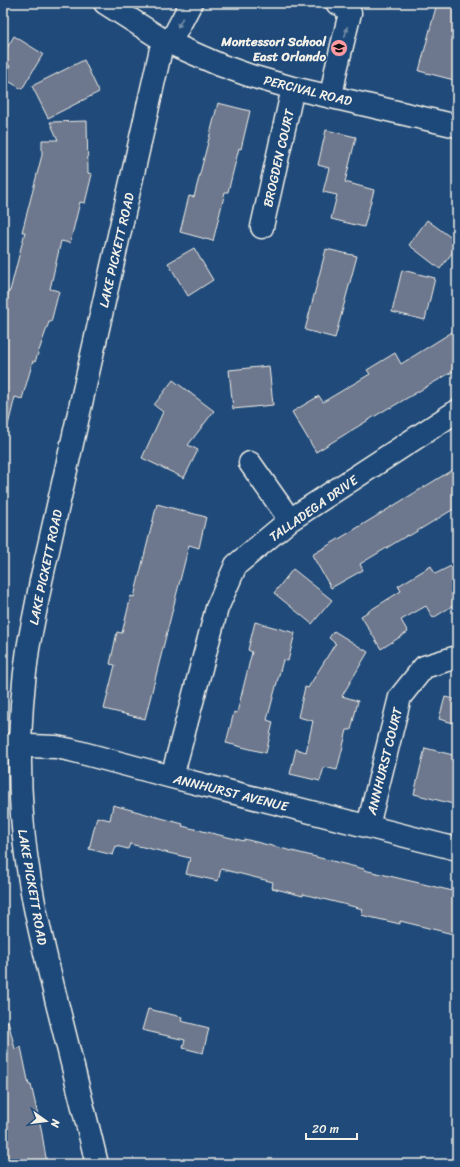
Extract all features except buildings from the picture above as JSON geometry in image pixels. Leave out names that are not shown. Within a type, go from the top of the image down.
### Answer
[{"type":"street","points":[[105,3],[167,42]]},
{"type":"street","name":"LAKE PICKETT ROAD","points":[[97,1164],[44,950],[30,881],[12,745],[41,581],[167,42],[191,3]]},
{"type":"street","points":[[331,97],[350,13],[341,4],[337,3]]},
{"type":"street","name":"PERCIVAL ROAD","points":[[167,42],[220,65],[251,76],[293,88],[457,126]]},
{"type":"street","name":"BROGDEN COURT","points":[[262,227],[293,88]]},
{"type":"street","name":"TALLADEGA DRIVE","points":[[172,777],[217,608],[236,564],[290,520],[457,411]]},
{"type":"street","points":[[250,463],[290,520]]},
{"type":"street","name":"ANNHURST COURT","points":[[368,826],[400,697],[424,667],[457,657]]},
{"type":"street","name":"ANNHURST AVENUE","points":[[12,745],[56,747],[71,750],[172,777],[457,848]]},
{"type":"place","name":"Montessori School East Orlando","points":[[339,48]]}]
